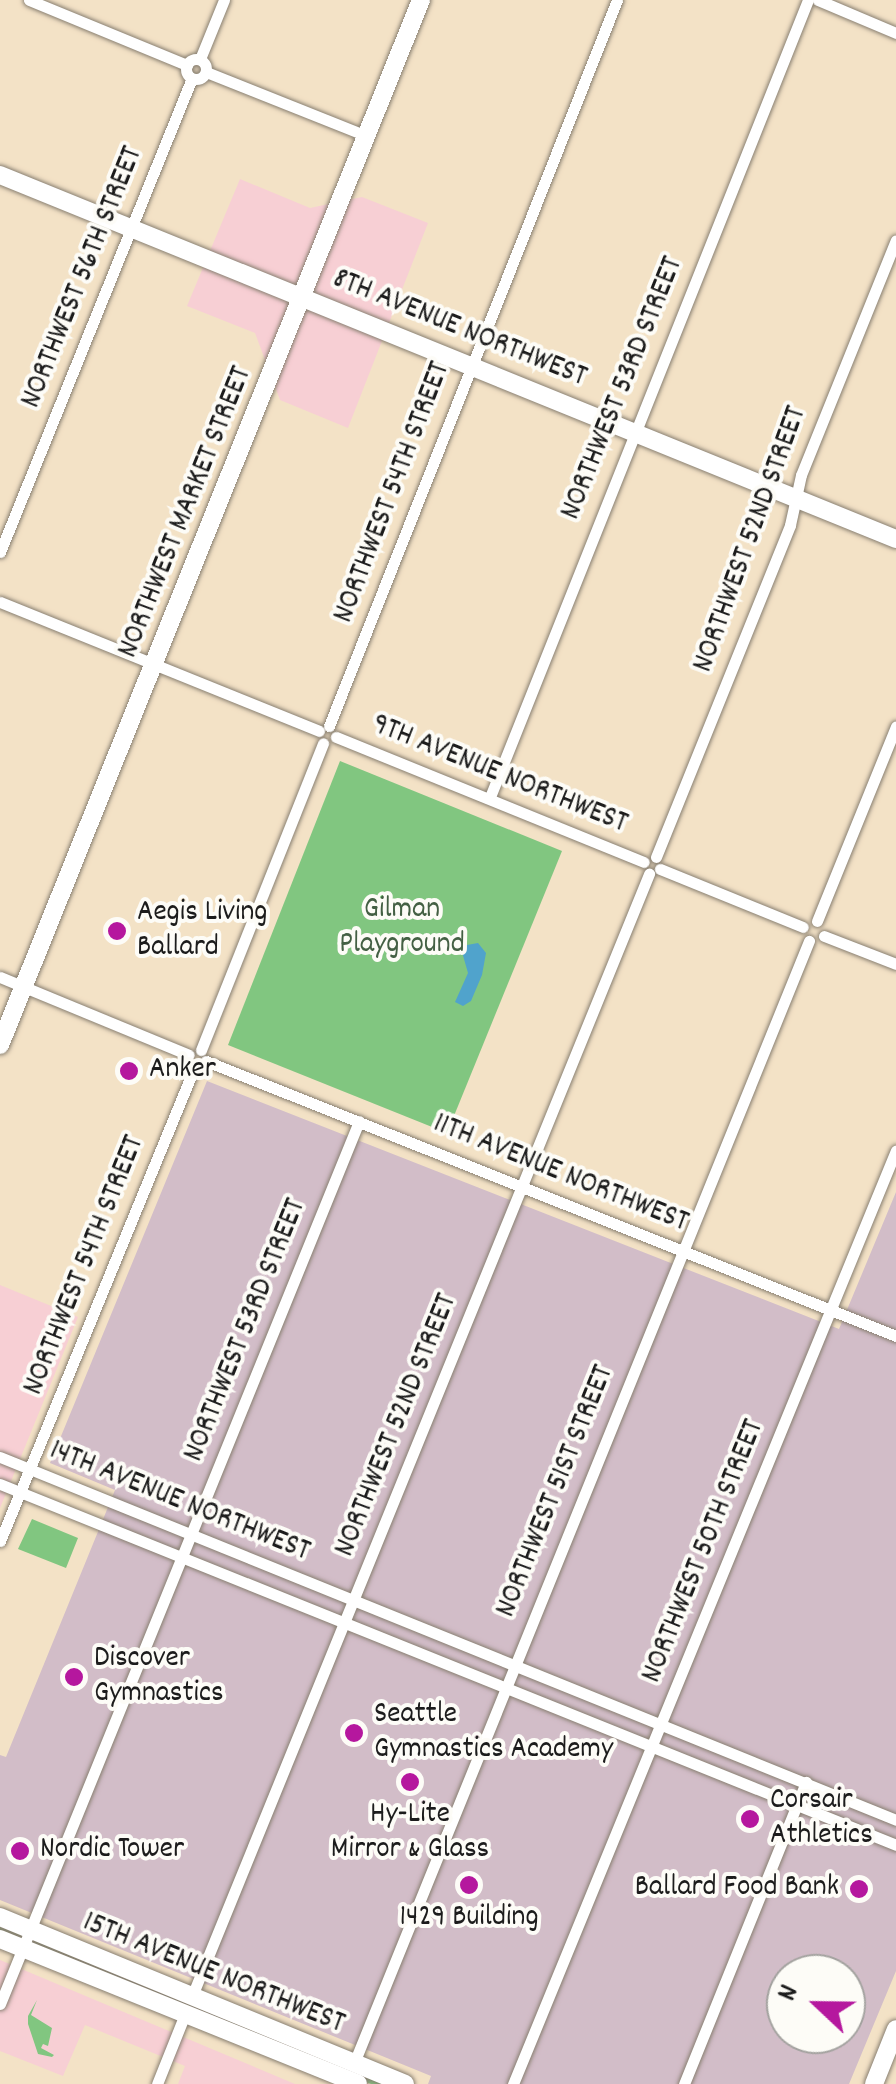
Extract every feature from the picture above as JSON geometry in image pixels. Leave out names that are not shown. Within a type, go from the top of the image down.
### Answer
[{"type":"main road","name":"NORTHWEST MARKET STREET","points":[[0,1045],[421,0]]},
{"type":"main road","name":"8TH AVENUE NORTHWEST","points":[[0,175],[896,539]]},
{"type":"main road","name":"15TH AVENUE NORTHWEST","points":[[0,1917],[351,2078],[406,2084]]},
{"type":"main road","name":"15TH AVENUE NORTHWEST","points":[[0,1938],[188,2005]]},
{"type":"main road","points":[[874,2084],[896,2028]]},
{"type":"street","points":[[29,0],[187,65],[192,78],[206,72]]},
{"type":"street","points":[[187,65],[200,59],[224,0]]},
{"type":"street","name":"NORTHWEST 54TH STREET","points":[[0,1541],[198,1058],[617,0]]},
{"type":"street","name":"NORTHWEST 53RD STREET","points":[[490,797],[633,430],[808,0]]},
{"type":"street","points":[[818,0],[896,33]]},
{"type":"street","points":[[200,59],[206,72],[366,136]]},
{"type":"street","name":"NORTHWEST 56TH STREET","points":[[0,552],[192,78]]},
{"type":"street","name":"NORTHWEST 52ND STREET","points":[[157,2084],[790,524],[796,498],[896,240]]},
{"type":"street","name":"9TH AVENUE NORTHWEST","points":[[0,602],[490,797],[803,928]]},
{"type":"street","points":[[817,921],[824,928],[824,936],[818,942],[808,942],[803,928],[817,921],[896,726]]},
{"type":"street","points":[[824,936],[896,964]]},
{"type":"street","name":"NORTHWEST 51ST STREET","points":[[351,2078],[514,1664],[808,942]]},
{"type":"street","name":"11TH AVENUE NORTHWEST","points":[[0,977],[896,1336]]},
{"type":"street","name":"NORTHWEST 53RD STREET","points":[[0,2004],[359,1121]]},
{"type":"street","name":"NORTHWEST 50TH STREET","points":[[514,2084],[896,1150]]},
{"type":"street","name":"14TH AVENUE NORTHWEST","points":[[0,1457],[896,1820]]},
{"type":"street","name":"14TH AVENUE NORTHWEST","points":[[0,1484],[896,1845]]},
{"type":"street","points":[[684,2084],[806,1782]]},
{"type":"shaded area","points":[[240,179],[310,208],[362,197],[428,223],[348,428],[280,400],[255,333],[187,306]]},
{"type":"shaded area","points":[[207,1081],[839,1329],[896,1192],[896,1971],[866,2043],[866,1954],[766,1954],[766,2054],[861,2054],[849,2084],[428,2084],[431,2076],[0,1900],[0,1755],[6,1757],[115,1490],[50,1463]]},
{"type":"shaded area","points":[[0,1285],[78,1317],[0,1508]]},
{"type":"shaded area","points":[[0,1960],[295,2084],[178,2084],[185,2066],[85,2025],[63,2076],[0,2051]]},
{"type":"green space","name":"Gilman Playground","points":[[340,761],[562,851],[447,1133],[228,1045]]},
{"type":"green space","points":[[32,1519],[78,1538],[66,1568],[18,1549]]},
{"type":"green space","points":[[0,1927],[387,2084],[371,2084],[0,1933]]},
{"type":"green space","points":[[37,2000],[31,2015],[52,2028],[48,2046],[43,2044],[41,2048],[52,2057],[38,2054],[28,2024],[28,2016]]},
{"type":"water","points":[[478,943],[486,953],[482,975],[471,1001],[463,1006],[455,1002],[468,973],[462,952],[467,945]]},
{"type":"place","name":"Aegis Living Ballard","points":[[117,931]]},
{"type":"place","name":"Anker","points":[[129,1071]]},
{"type":"place","name":"Discover Gymnastics","points":[[74,1677]]},
{"type":"place","name":"Seattle Gymnastics Academy","points":[[354,1733]]},
{"type":"place","name":"Hy-Lite Mirror & Glass","points":[[410,1782]]},
{"type":"place","name":"Corsair Athletics","points":[[750,1819]]},
{"type":"place","name":"Nordic Tower","points":[[20,1851]]},
{"type":"place","name":"1429 Building","points":[[469,1885]]},
{"type":"place","name":"Ballard Food Bank","points":[[859,1889]]}]
